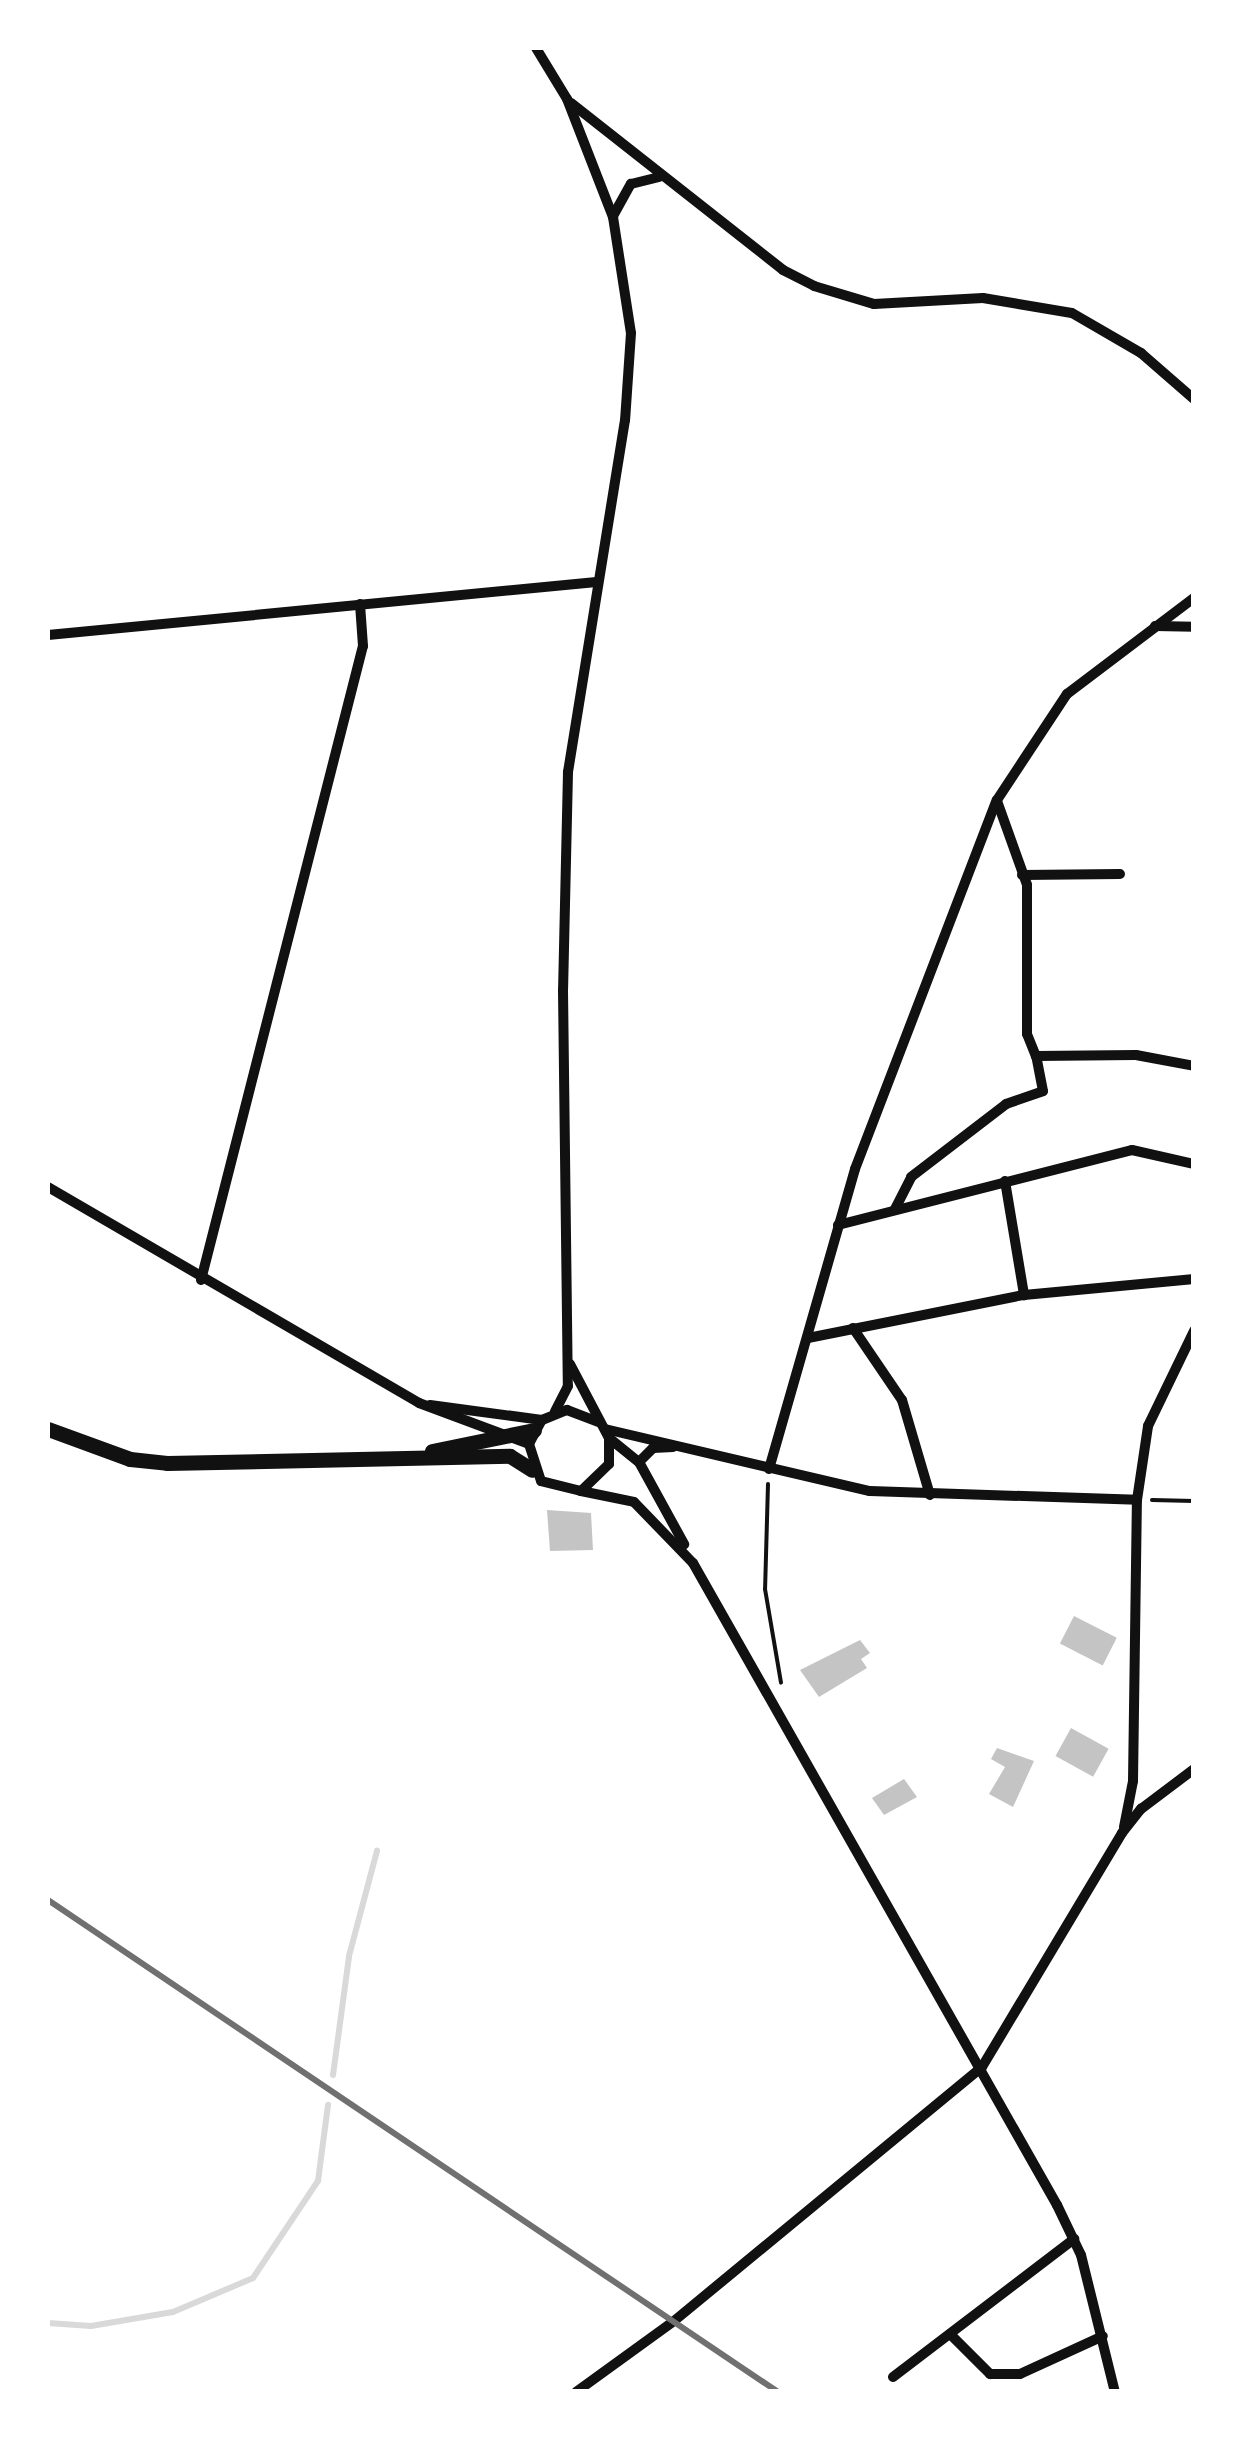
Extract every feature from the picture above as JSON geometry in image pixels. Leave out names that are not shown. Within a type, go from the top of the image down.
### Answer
[{"type":"street","points":[[419,1455],[506,1432],[535,1431],[555,1412],[568,1386],[564,858],[572,727],[630,372],[628,304],[613,217],[567,99],[536,48]]},
{"type":"street","points":[[567,99],[660,177],[782,270],[843,298],[909,305],[1020,300],[1072,313],[1141,353],[1194,398]]},
{"type":"street","points":[[613,217],[631,184],[660,177]]},
{"type":"street","points":[[48,635],[596,582]]},
{"type":"street","points":[[768,1469],[838,1225],[996,800],[1068,694],[1194,598]]},
{"type":"street","points":[[201,1280],[364,646],[360,604]]},
{"type":"street","points":[[1153,626],[1194,627]]},
{"type":"street","points":[[895,1209],[911,1177],[1006,1104],[1043,1091],[1027,1034],[1022,875],[996,800]]},
{"type":"street","points":[[1022,875],[1120,874]]},
{"type":"street","points":[[1036,1056],[1136,1055],[1194,1066]]},
{"type":"street","points":[[838,1225],[1132,1150],[1194,1164]]},
{"type":"street","points":[[1006,1182],[1024,1296]]},
{"type":"street","points":[[48,1187],[201,1280],[419,1403],[506,1432]]},
{"type":"street","points":[[808,1338],[1024,1296],[1194,1278]]},
{"type":"street","points":[[854,1328],[902,1400],[930,1496]]},
{"type":"street","points":[[1122,1833],[1133,1781],[1137,1500],[1148,1426],[1194,1331]]},
{"type":"street","points":[[568,1359],[604,1430],[603,1476],[581,1491]]},
{"type":"street","points":[[419,1403],[535,1431]]},
{"type":"street","points":[[555,1412],[578,1411],[639,1462],[692,1563],[982,2067],[1074,2239],[1115,2392]]},
{"type":"street","points":[[48,1429],[130,1459],[167,1464],[419,1455],[510,1456],[553,1489],[634,1502],[692,1563]]},
{"type":"street","points":[[604,1430],[689,1446],[768,1469],[870,1491],[1137,1500]]},
{"type":"street","points":[[532,1470],[535,1431]]},
{"type":"street","points":[[639,1462],[653,1448],[689,1446]]},
{"type":"street","points":[[576,2392],[674,2322],[982,2067],[1122,1833],[1194,1769]]},
{"type":"street","points":[[892,2377],[1074,2239]]},
{"type":"street","points":[[950,2334],[990,2374],[1020,2374],[1103,2336]]},
{"type":"path","points":[[768,1469],[764,1589],[783,1695],[774,1703]]},
{"type":"path","points":[[1137,1500],[1194,1500]]},
{"type":"building","points":[[547,1510],[591,1513],[593,1550],[550,1551]]},
{"type":"building","points":[[1074,1616],[1117,1638],[1103,1665],[1060,1644]]},
{"type":"building","points":[[860,1640],[870,1653],[861,1659],[867,1668],[819,1697],[800,1670]]},
{"type":"building","points":[[1071,1728],[1109,1749],[1093,1777],[1055,1756]]},
{"type":"building","points":[[997,1748],[1034,1761],[1013,1807],[989,1794],[1005,1767],[991,1759]]},
{"type":"building","points":[[904,1779],[917,1797],[884,1815],[872,1798]]},
{"type":"waterway","points":[[333,2075],[349,1956],[377,1851]]},
{"type":"waterway","points":[[48,2323],[91,2326],[173,2312],[253,2278],[318,2181],[328,2105]]},
{"type":"railway","points":[[48,1900],[778,2392]]}]
